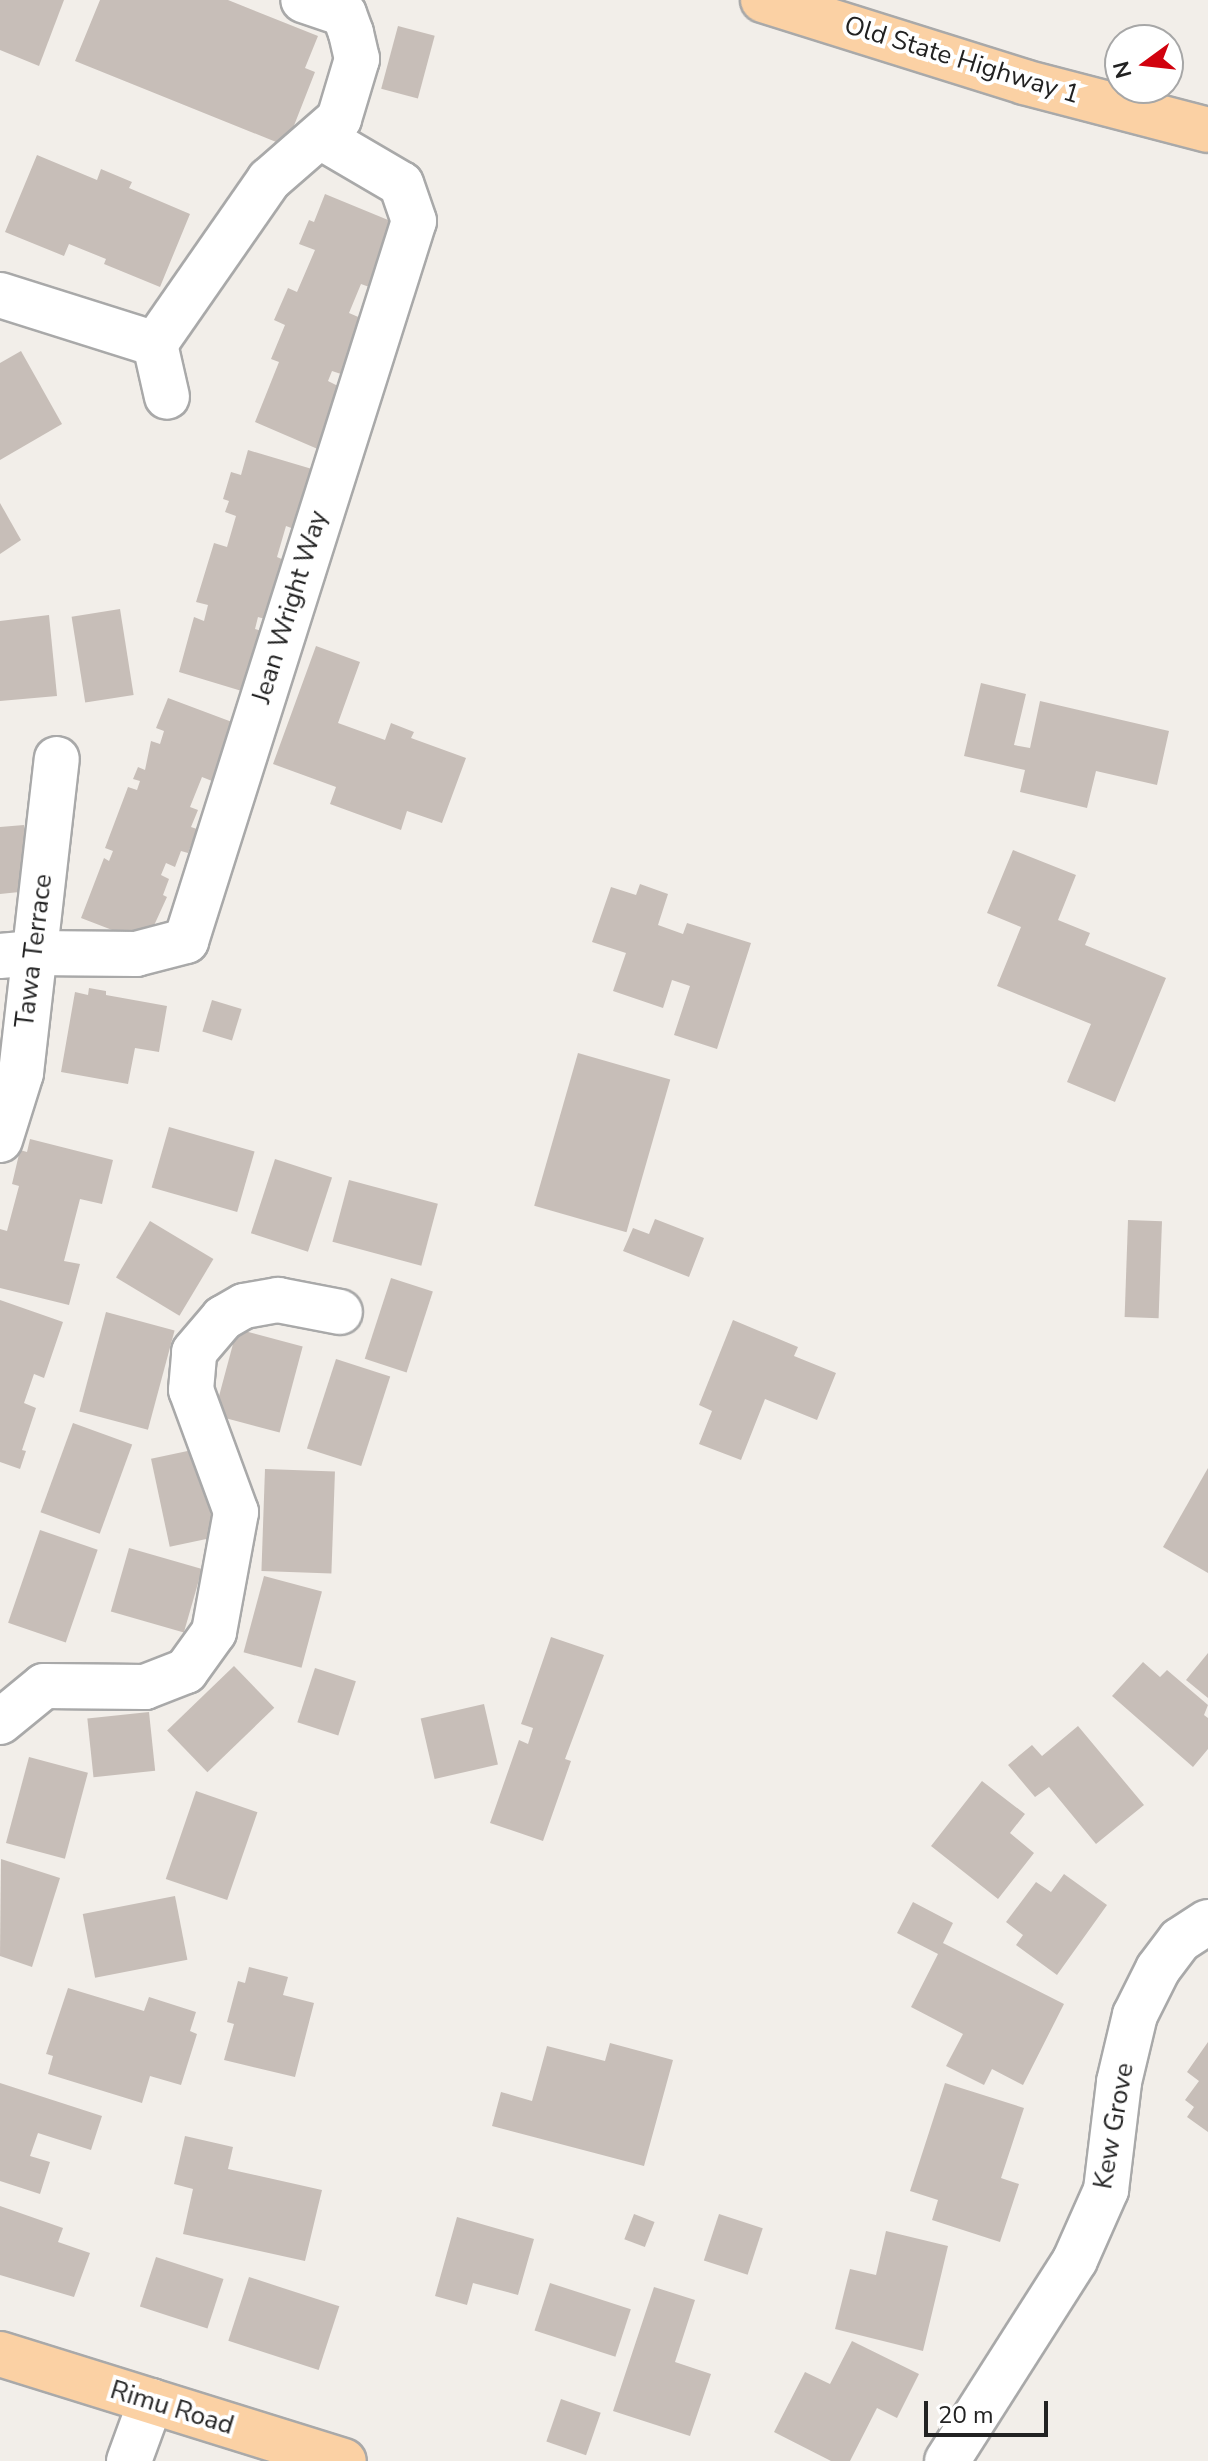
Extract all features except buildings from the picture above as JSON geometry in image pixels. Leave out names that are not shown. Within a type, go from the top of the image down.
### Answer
[{"type":"main road","name":"Old State Highway 1","points":[[763,0],[1024,82],[1208,130]]},
{"type":"main road","name":"Rimu Road","points":[[0,2354],[344,2461]]},
{"type":"street","points":[[167,397],[155,344],[269,180],[339,119],[357,59],[344,14],[303,0]]},
{"type":"street","name":"Jean Wright Way","points":[[17,954],[136,954],[186,941],[414,221],[401,184],[321,137]]},
{"type":"street","points":[[0,295],[155,344]]},
{"type":"street","name":"Tawa Terrace","points":[[0,1140],[21,1073],[17,954],[57,759]]},
{"type":"street","points":[[0,1722],[44,1686],[145,1687],[186,1671],[214,1632],[236,1512],[191,1390],[194,1352],[223,1318],[244,1306],[278,1300],[340,1312]]},
{"type":"street","name":"Kew Grove","points":[[947,2461],[1075,2260],[1106,2190],[1119,2082],[1135,2015],[1158,1969],[1180,1940],[1208,1922]]},
{"type":"street","points":[[129,2461],[151,2401]]}]
